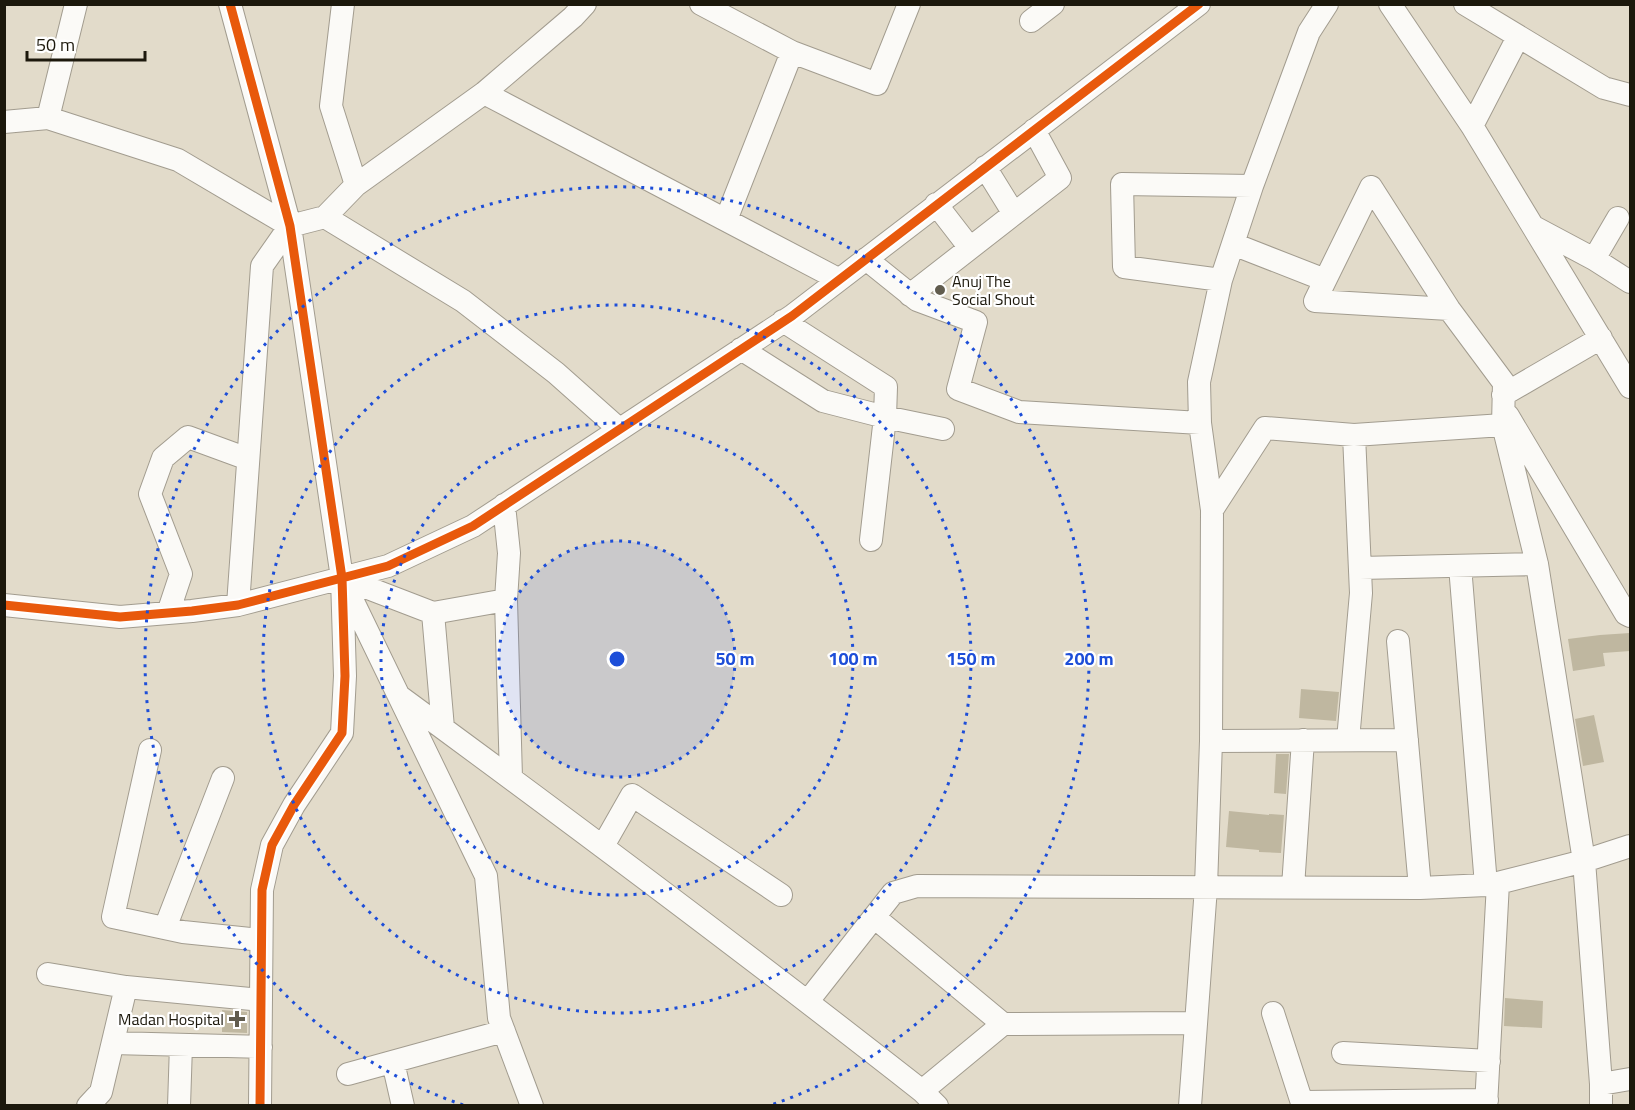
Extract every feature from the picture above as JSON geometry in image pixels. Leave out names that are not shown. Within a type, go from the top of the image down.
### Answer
[{"type":"street","points":[[48,118],[76,4]]},
{"type":"street","points":[[230,4],[290,226],[342,578],[345,676],[342,733],[294,805],[272,845],[262,890],[260,1106]]},
{"type":"street","points":[[343,4],[331,106],[356,185]]},
{"type":"street","points":[[701,4],[792,52],[877,84],[909,4]]},
{"type":"street","points":[[1031,21],[1053,4]]},
{"type":"street","points":[[4,606],[120,617],[168,614],[238,605],[388,566],[473,526],[783,321],[1199,4]]},
{"type":"street","points":[[1190,1106],[1206,887],[1211,741],[1212,510],[1200,423],[1199,382],[1221,280],[1252,186],[1310,32],[1327,4]]},
{"type":"street","points":[[1390,4],[1472,126],[1630,387]]},
{"type":"street","points":[[1465,4],[1604,88],[1630,95]]},
{"type":"street","points":[[238,605],[262,266],[290,226],[326,217],[356,185],[484,93],[572,9]]},
{"type":"street","points":[[1472,126],[1518,37]]},
{"type":"street","points":[[726,220],[792,52]]},
{"type":"street","points":[[484,93],[838,279]]},
{"type":"street","points":[[4,122],[48,118],[178,160],[290,226]]},
{"type":"street","points":[[910,295],[1060,178],[1034,130]]},
{"type":"street","points":[[985,167],[1014,214]]},
{"type":"street","points":[[1221,280],[1124,267],[1122,184],[1252,186]]},
{"type":"street","points":[[1449,309],[1315,301],[1371,187],[1449,309],[1504,383],[1503,409],[1537,564],[1584,861],[1601,1095],[1630,1079]]},
{"type":"street","points":[[936,204],[970,248]]},
{"type":"street","points":[[326,217],[463,301],[556,373],[620,429]]},
{"type":"street","points":[[1594,258],[1618,218]]},
{"type":"street","points":[[1532,226],[1594,258],[1630,282]]},
{"type":"street","points":[[1233,244],[1325,280]]},
{"type":"street","points":[[866,259],[917,300],[976,322],[958,389],[1019,412],[1200,423]]},
{"type":"street","points":[[783,321],[886,387],[885,417],[871,540]]},
{"type":"street","points":[[1212,510],[1265,428],[1354,435],[1503,409],[1601,338]]},
{"type":"street","points":[[741,349],[823,400],[885,417],[943,429]]},
{"type":"street","points":[[1503,409],[1626,614],[1630,616]]},
{"type":"street","points":[[1348,740],[1361,593],[1354,435]]},
{"type":"street","points":[[168,614],[181,574],[150,494],[163,458],[188,437],[248,459]]},
{"type":"street","points":[[504,505],[509,552],[506,600],[511,778]]},
{"type":"street","points":[[1360,568],[1537,564]]},
{"type":"street","points":[[1273,1012],[1303,1104],[1486,1103],[1489,1061],[1492,884],[1460,566]]},
{"type":"street","points":[[342,578],[433,613],[506,600]]},
{"type":"street","points":[[342,578],[486,876],[499,1018],[532,1106]]},
{"type":"street","points":[[433,613],[443,728]]},
{"type":"street","points":[[1398,641],[1420,888]]},
{"type":"street","points":[[399,696],[603,846],[807,1001],[929,1098],[1003,1024]]},
{"type":"street","points":[[1293,887],[1303,740]]},
{"type":"street","points":[[1211,741],[1407,740]]},
{"type":"street","points":[[150,750],[113,917],[183,932],[261,940]]},
{"type":"street","points":[[165,928],[223,778]]},
{"type":"street","points":[[603,846],[632,795],[781,896]]},
{"type":"street","points":[[807,1001],[893,893],[917,886],[1420,888],[1492,884],[1584,861],[1630,846]]},
{"type":"street","points":[[874,917],[1003,1024],[1196,1023]]},
{"type":"street","points":[[48,974],[126,987],[261,1000]]},
{"type":"street","points":[[88,1106],[101,1092],[126,987]]},
{"type":"street","points":[[348,1074],[504,1031]]},
{"type":"street","points":[[112,1043],[261,1047]]},
{"type":"street","points":[[179,1106],[181,1045]]},
{"type":"street","points":[[1343,1053],[1489,1061]]},
{"type":"street","points":[[393,1062],[402,1106]]},
{"type":"building","points":[[1630,633],[1630,651],[1603,653],[1605,666],[1573,671],[1568,639]]},
{"type":"building","points":[[1301,689],[1339,692],[1336,721],[1299,718]]},
{"type":"building","points":[[1594,715],[1604,762],[1583,766],[1575,719]]},
{"type":"building","points":[[1276,754],[1289,754],[1286,794],[1274,793]]},
{"type":"building","points":[[1229,811],[1284,815],[1281,853],[1226,847]]},
{"type":"building","points":[[1505,998],[1543,1001],[1542,1028],[1504,1026]]},
{"type":"building","points":[[222,1010],[247,1012],[247,1033],[222,1032]]},
{"type":"cycle path","points":[[230,4],[290,226],[342,578],[345,676],[342,733],[294,805],[272,845],[262,890],[260,1106]]},
{"type":"cycle path","points":[[4,605],[120,617],[238,605],[388,566],[473,526],[792,316],[1199,4]]},
{"type":"place","name":"Anuj The Social Shout","points":[[940,290]]},
{"type":"place","name":"Madan Hospital","points":[[237,1019]]}]
